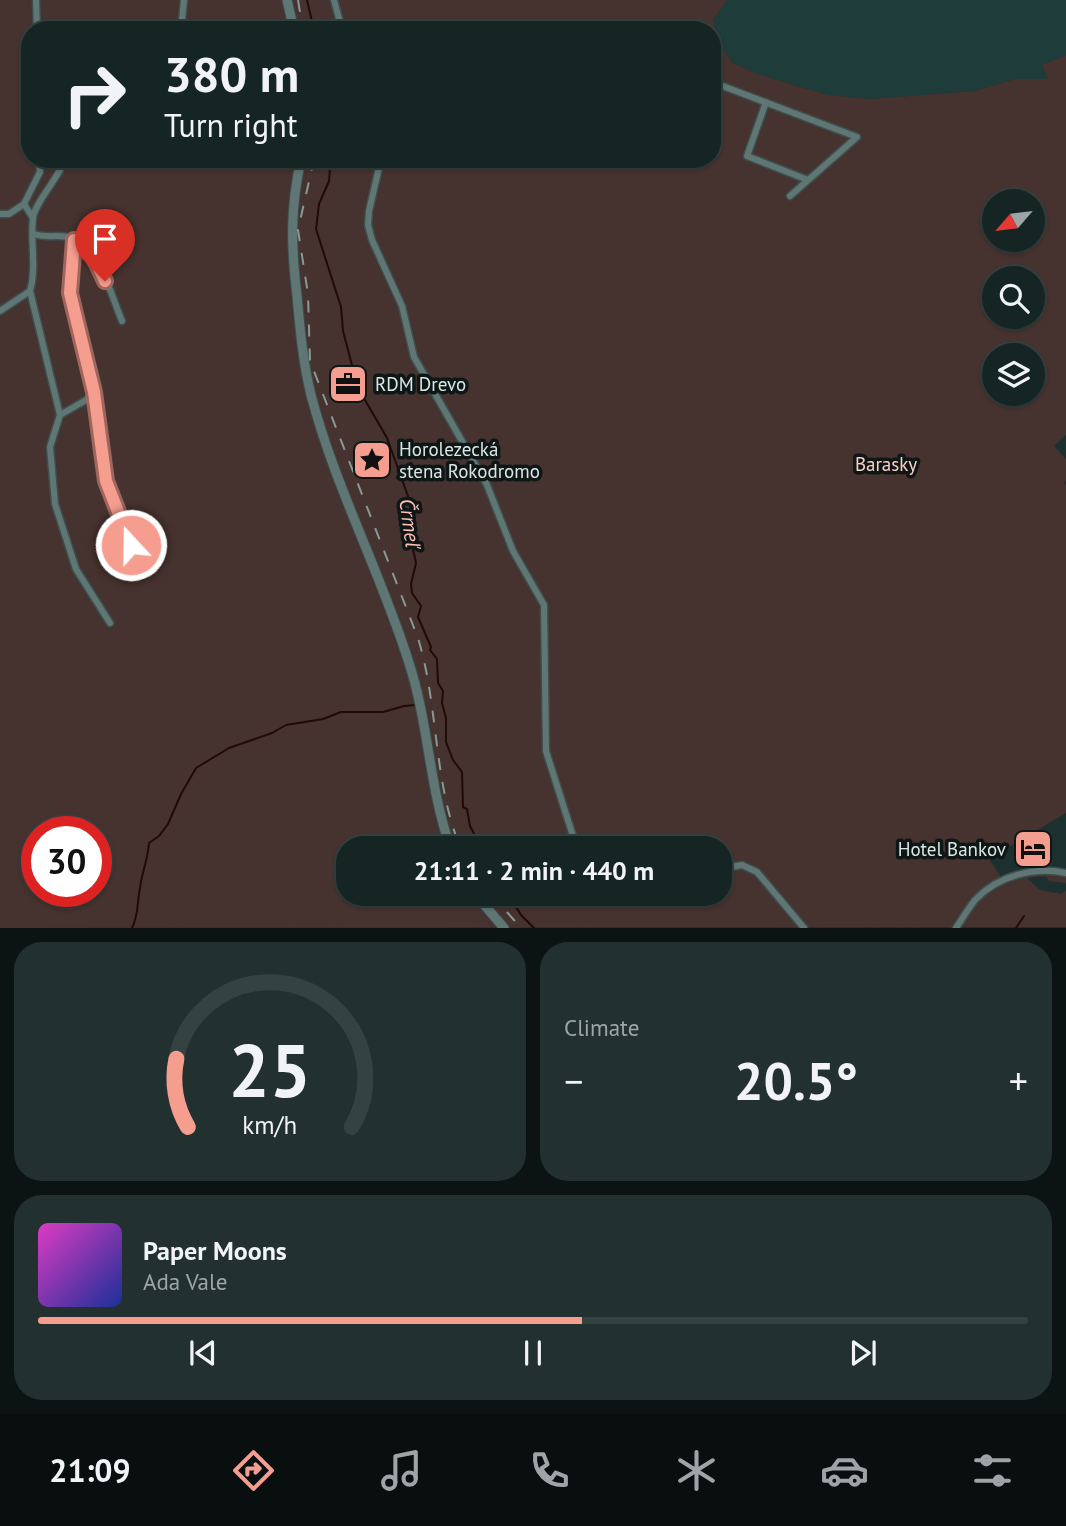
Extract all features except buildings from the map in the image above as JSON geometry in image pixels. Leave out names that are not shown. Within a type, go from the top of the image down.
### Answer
[{"type":"main road","points":[[287,0],[291,21]]},
{"type":"main road","points":[[299,168],[292,204],[292,240],[303,352],[310,391],[410,666],[421,708],[440,815],[447,836]]},
{"type":"main road","points":[[485,906],[504,928]]},
{"type":"street","points":[[36,0],[37,21]]},
{"type":"street","points":[[182,21],[184,0]]},
{"type":"street","points":[[334,0],[340,21]]},
{"type":"street","points":[[721,85],[858,137],[790,196]]},
{"type":"street","points":[[766,102],[747,156],[808,180]]},
{"type":"street","points":[[0,214],[9,214],[24,204],[40,168]]},
{"type":"street","points":[[33,218],[62,168]]},
{"type":"street","points":[[379,168],[368,225],[372,240],[402,306],[414,357],[487,485],[513,551],[544,605],[546,751],[573,836]]},
{"type":"street","points":[[24,204],[33,218],[30,291],[60,415],[50,447],[55,504],[76,569],[110,623]]},
{"type":"street","points":[[34,233],[43,237],[67,236],[84,244],[96,260],[122,321]]},
{"type":"street","points":[[74,240],[70,293],[94,392],[106,481],[131,545]]},
{"type":"street","points":[[0,311],[30,291]]},
{"type":"street","points":[[60,415],[86,400],[94,392]]},
{"type":"street","points":[[732,867],[742,865],[757,872],[804,928]]},
{"type":"street","points":[[956,928],[984,892],[1010,878],[1043,870],[1066,873]]},
{"type":"shaded area","points":[[728,0],[1066,0],[1066,55],[1043,65],[1049,79],[1015,79],[975,91],[869,99],[828,95],[758,74],[733,63],[721,47],[721,21],[714,21],[713,18]]},
{"type":"green space","name":"Barasky","points":[[0,0],[728,0],[713,21],[21,21],[21,168],[721,168],[721,47],[733,63],[758,74],[828,95],[869,99],[975,91],[1015,79],[1048,79],[1042,65],[1066,55],[1066,435],[1054,446],[1066,459],[1066,813],[989,859],[1003,880],[1023,873],[1066,873],[1066,883],[1049,881],[1046,876],[1027,878],[1040,890],[1061,894],[1066,891],[1066,927],[0,928]]},
{"type":"waterway","name":"Črmeľ","points":[[307,0],[312,21]]},
{"type":"waterway","name":"Črmeľ","points":[[330,168],[329,181],[319,204],[316,229],[341,307],[343,331],[358,388],[387,438],[409,499],[416,563],[411,584],[412,593],[421,606],[418,617],[430,650],[437,659],[438,683],[443,691],[442,703],[446,718],[446,742],[453,760],[462,772],[463,807],[467,809],[475,836]]},
{"type":"waterway","points":[[132,928],[149,843],[159,836],[168,824],[196,768],[229,748],[272,733],[286,725],[323,719],[341,712],[383,712],[416,705]]},
{"type":"waterway","name":"Črmeľ","points":[[515,906],[534,928]]},
{"type":"waterway","points":[[1016,928],[1024,916]]},
{"type":"railway","points":[[298,0],[302,21]]},
{"type":"railway","points":[[312,168],[298,230],[308,294],[310,361],[418,638],[430,691],[445,798],[456,836]]},
{"type":"railway","points":[[502,906],[521,928]]},
{"type":"place","name":"RDM Drevo","points":[[348,384]]},
{"type":"place","name":"Horolezecká stena Rokodromo","points":[[372,460]]},
{"type":"place","name":"Hotel Bankov","points":[[1033,849]]},
{"type":"route","points":[[105,281],[96,260],[84,244],[74,240],[70,293],[94,392],[106,481],[131,545]]}]
